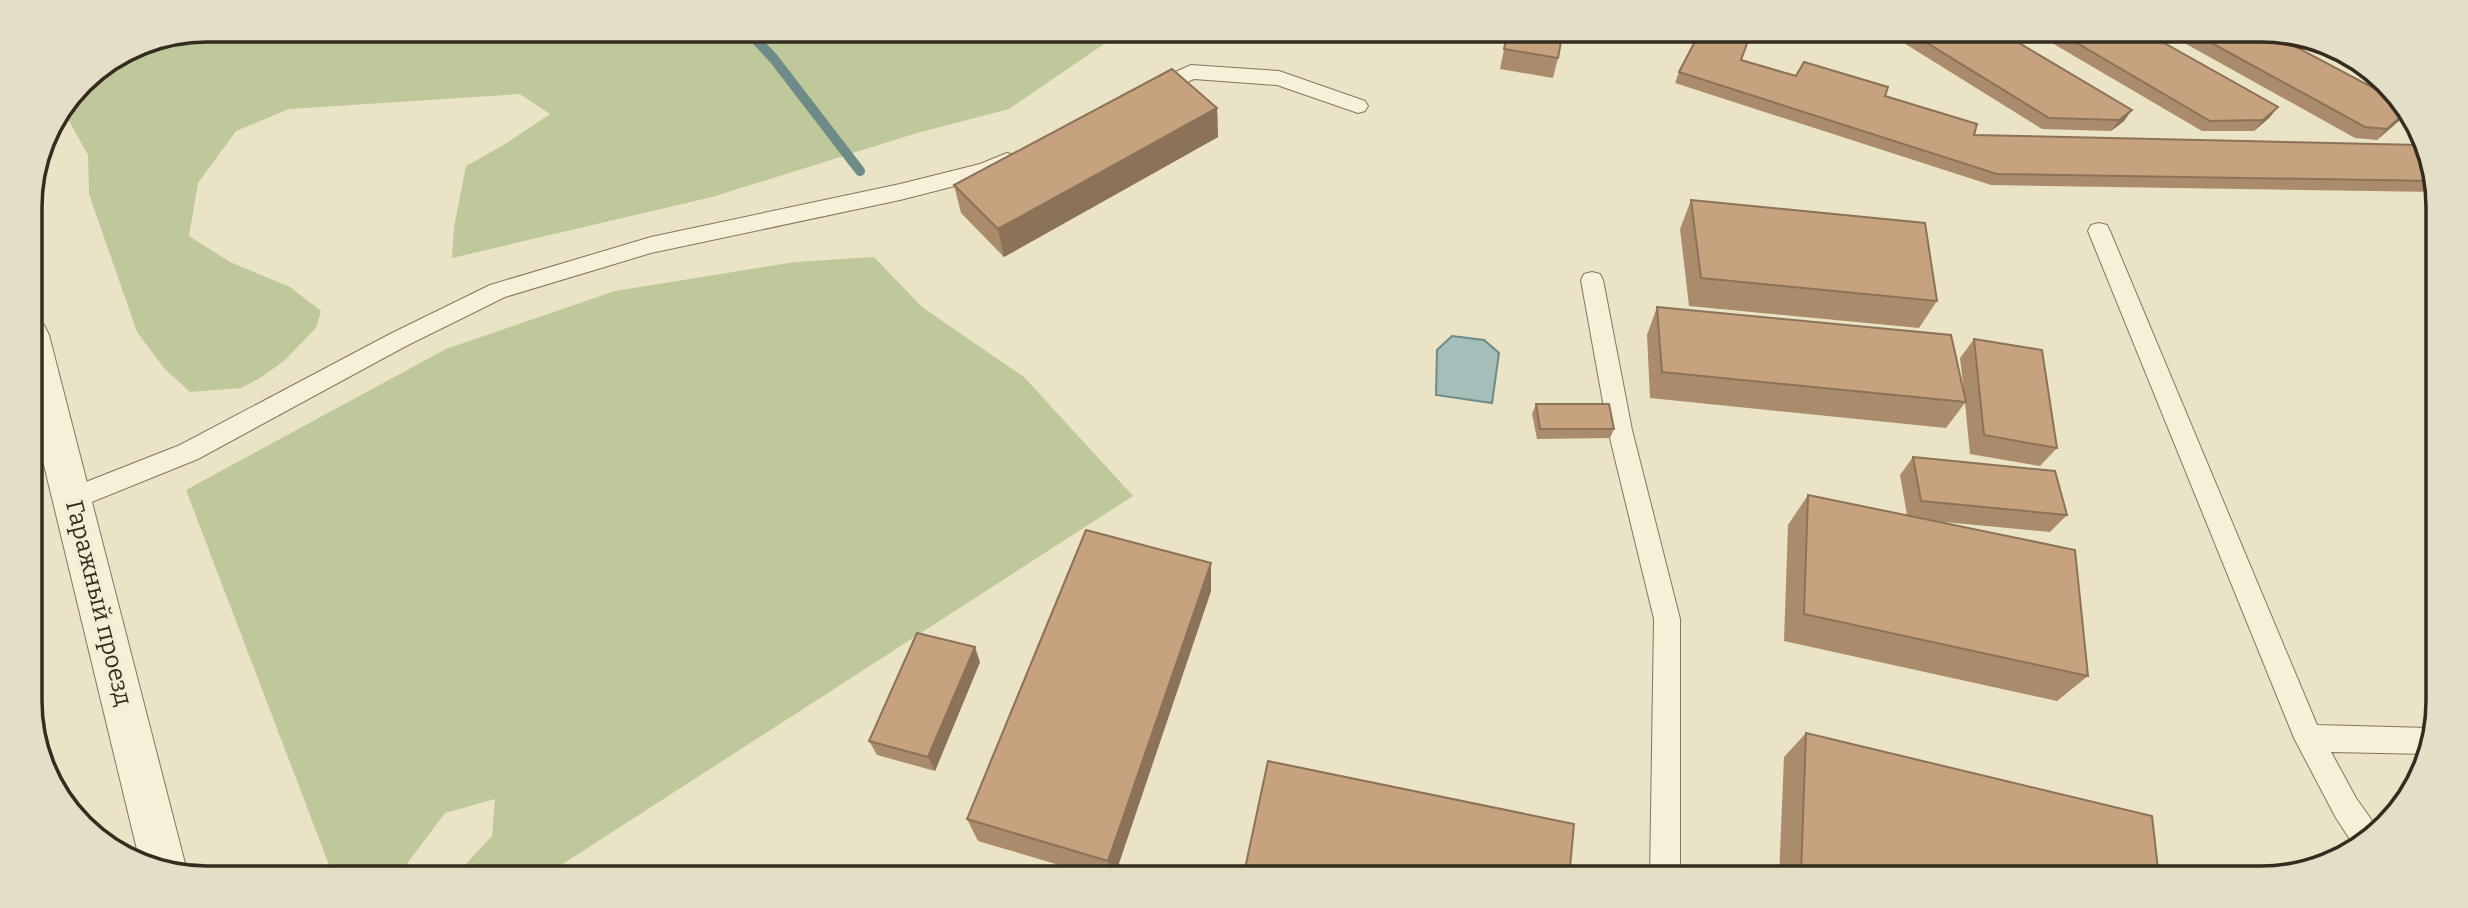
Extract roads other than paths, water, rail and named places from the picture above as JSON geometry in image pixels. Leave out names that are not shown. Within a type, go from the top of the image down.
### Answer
[{"type":"street","name":"Гаражный проезд","points":[[42,379],[163,860]]},
{"type":"lane","points":[[1131,101],[1191,72],[1279,78],[1358,106]]},
{"type":"lane","points":[[72,499],[189,452],[398,340],[498,291],[651,245],[900,192],[986,170],[1022,153]]},
{"type":"lane","points":[[2099,231],[2308,738],[2362,832]]},
{"type":"lane","points":[[1592,280],[1620,430],[1667,618],[1665,866]]},
{"type":"lane","points":[[2308,738],[2421,741]]},
{"type":"water","points":[[1452,336],[1484,340],[1499,353],[1492,403],[1436,395],[1437,350]]},
{"type":"waterway","points":[[758,42],[860,171]]}]
